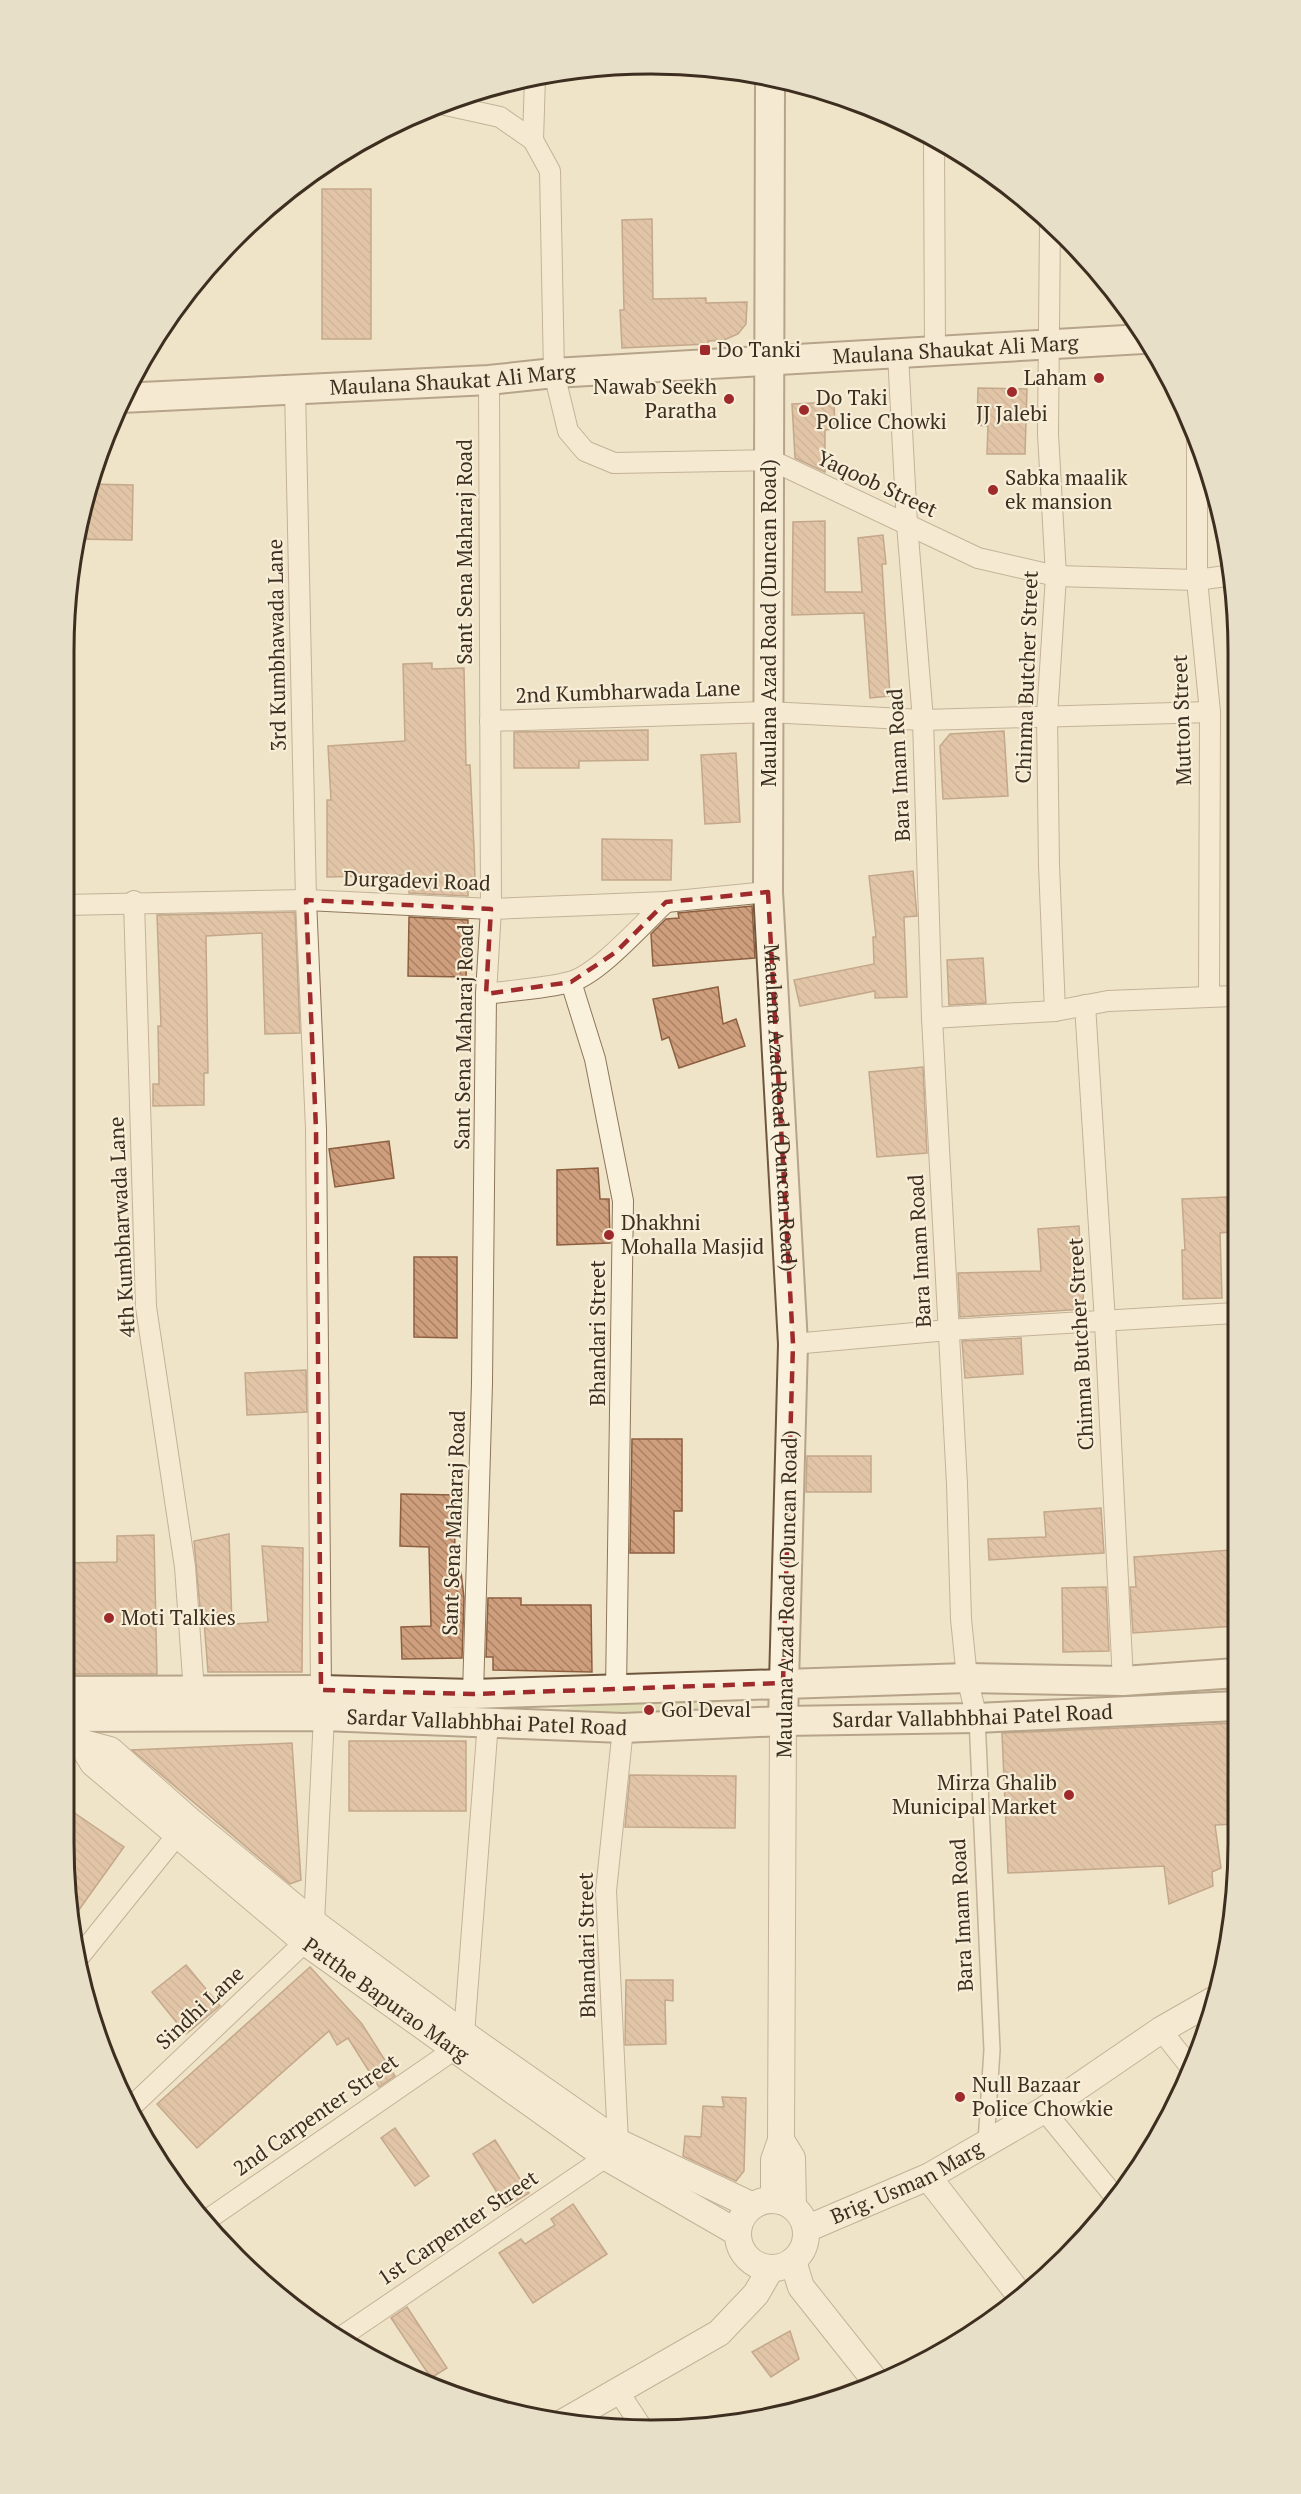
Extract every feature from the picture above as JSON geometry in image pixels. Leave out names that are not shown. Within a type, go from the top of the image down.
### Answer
[{"type":"main road","name":"Maulana Azad Road (Duncan Road)","points":[[770,87],[768,360],[771,460],[768,892],[793,1344],[783,1720]]},
{"type":"main road","name":"Maulana Shaukat Ali Marg","points":[[132,397],[489,380],[554,373],[1136,339]]},
{"type":"main road","name":"Sardar Vallabhbhai Patel Road","points":[[74,1716],[473,1694],[967,1678],[1123,1681],[1228,1674]]},
{"type":"main road","name":"Sardar Vallabhbhai Patel Road","points":[[74,1691],[194,1692],[322,1703],[488,1722],[623,1728],[783,1720],[977,1718],[1228,1706]]},
{"type":"street","points":[[533,140],[535,86]]},
{"type":"street","points":[[456,107],[500,117],[533,140]]},
{"type":"street","name":"Yaqoob Street","points":[[533,140],[550,171],[554,373],[568,431],[585,451],[614,463],[771,460],[978,558],[1056,576],[1197,580],[1223,576]]},
{"type":"street","points":[[934,148],[935,352]]},
{"type":"street","name":"Chinma Butcher Street","points":[[1050,234],[1048,434],[1056,576],[1047,716],[1049,865],[1055,1011]]},
{"type":"street","name":"Bara Imam Road","points":[[898,354],[907,524],[923,720],[932,1018],[957,1484],[961,1619],[967,1678],[977,1718],[992,2050],[986,2144]]},
{"type":"street","name":"Sant Sena Maharaj Road","points":[[473,1694],[482,1383],[486,993],[491,909],[489,380]]},
{"type":"street","name":"3rd Kumbhawada Lane","points":[[295,389],[306,900],[316,1130],[322,1703],[310,1932]]},
{"type":"street","name":"Mutton Street","points":[[1197,465],[1197,580],[1210,712],[1209,997]]},
{"type":"street","name":"2nd Kumbharwada Lane","points":[[490,721],[768,712],[923,720],[1210,712]]},
{"type":"street","name":"Durgadevi Road","points":[[74,904],[306,900],[491,909],[666,902],[768,892]]},
{"type":"street","name":"4th Kumbharwada Lane","points":[[134,901],[146,1307],[185,1568],[194,1692]]},
{"type":"street","points":[[486,993],[571,982],[616,952],[634,931],[666,902]]},
{"type":"street","name":"Bhandari Street","points":[[571,982],[595,1059],[623,1201],[616,1691]]},
{"type":"street","points":[[932,1018],[1055,1011],[1108,1001],[1228,996]]},
{"type":"street","name":"Chimna Butcher Street","points":[[1085,1005],[1105,1322],[1123,1681]]},
{"type":"street","points":[[793,1344],[948,1330],[1228,1313]]},
{"type":"street","name":"Maulana Azad Road (Duncan Road)","points":[[773,2204],[774,2160],[781,2140],[783,1720]]},
{"type":"street","points":[[459,2041],[488,1722]]},
{"type":"street","name":"Bhandari Street","points":[[612,2149],[606,1892],[623,1728]]},
{"type":"street","name":"Patthe Bapurao Marg","points":[[74,1739],[93,1763],[184,1826],[310,1932],[612,2149],[738,2233]]},
{"type":"street","points":[[84,1951],[184,1826]]},
{"type":"street","name":"Sindhi Lane","points":[[135,2103],[310,1932]]},
{"type":"street","name":"Brig. Usman Marg","points":[[806,2229],[928,2177],[1044,2110],[1161,2030],[1204,2005]]},
{"type":"street","points":[[1161,2030],[1185,2061]]},
{"type":"street","name":"2nd Carpenter Street","points":[[211,2217],[459,2041]]},
{"type":"street","points":[[1044,2110],[1111,2191]]},
{"type":"street","points":[[574,2416],[719,2332],[806,2241],[803,2218],[773,2204],[612,2149]]},
{"type":"street","name":"1st Carpenter Street","points":[[346,2333],[612,2149]]},
{"type":"street","points":[[928,2177],[1016,2290]]},
{"type":"street","points":[[773,2204],[739,2223],[739,2243],[751,2261],[782,2265],[872,2377]]},
{"type":"street","points":[[618,2391],[637,2420]]},
{"type":"highlighted area","points":[[768,892],[793,1344],[783,1683],[473,1694],[321,1690],[316,1129],[306,900],[491,909],[486,994],[571,982],[616,952],[666,902]]},
{"type":"green space","points":[[604,1700],[714,1700],[714,1718],[604,1719],[565,1709]]},
{"type":"building","points":[[322,189],[371,189],[371,339],[322,339]]},
{"type":"building","points":[[652,219],[653,299],[706,298],[706,303],[747,302],[746,324],[738,334],[724,340],[708,341],[708,344],[622,348],[620,310],[624,310],[622,220]]},
{"type":"building","points":[[978,388],[1027,389],[1025,454],[987,454],[988,426],[977,425]]},
{"type":"building","points":[[834,402],[835,429],[825,430],[825,472],[795,458],[792,404]]},
{"type":"building","points":[[98,484],[133,485],[132,540],[85,539]]},
{"type":"building","points":[[825,521],[825,592],[862,592],[858,538],[883,535],[886,564],[882,564],[890,696],[870,698],[864,613],[792,615],[793,522]]},
{"type":"building","points":[[432,663],[432,669],[464,668],[466,765],[470,765],[475,879],[468,880],[468,896],[409,893],[409,875],[327,877],[327,800],[331,800],[328,746],[405,741],[403,664]]},
{"type":"building","points":[[648,730],[648,760],[579,761],[579,768],[514,768],[514,732]]},
{"type":"building","points":[[1004,731],[1008,796],[943,799],[940,746],[950,734]]},
{"type":"building","points":[[736,753],[740,822],[705,824],[701,755]]},
{"type":"building","points":[[602,839],[672,840],[671,880],[602,880]]},
{"type":"building","points":[[913,871],[917,916],[904,917],[907,997],[875,998],[875,991],[800,1006],[794,980],[874,964],[873,937],[876,937],[869,876]]},
{"type":"building","points":[[752,906],[755,958],[653,966],[651,934],[666,919],[679,918],[678,913]]},
{"type":"building","points":[[295,912],[300,1033],[265,1034],[262,933],[206,936],[208,1073],[204,1073],[204,1105],[153,1106],[153,1084],[159,1084],[158,1026],[161,1026],[157,915]]},
{"type":"building","points":[[409,917],[468,920],[466,977],[408,976]]},
{"type":"building","points":[[983,958],[986,1003],[949,1005],[947,960]]},
{"type":"building","points":[[718,987],[723,1024],[736,1019],[745,1046],[679,1068],[669,1037],[662,1040],[653,999]]},
{"type":"building","points":[[923,1067],[927,1153],[877,1157],[869,1072]]},
{"type":"building","points":[[389,1141],[394,1178],[335,1187],[329,1149]]},
{"type":"building","points":[[598,1168],[600,1199],[609,1199],[610,1243],[557,1245],[557,1170]]},
{"type":"building","points":[[1227,1197],[1228,1232],[1220,1233],[1222,1298],[1183,1299],[1182,1250],[1185,1250],[1182,1199]]},
{"type":"building","points":[[1079,1226],[1084,1309],[960,1317],[958,1273],[1041,1271],[1038,1229]]},
{"type":"building","points":[[414,1257],[457,1257],[457,1338],[414,1337]]},
{"type":"building","points":[[1021,1338],[1023,1374],[965,1378],[962,1341]]},
{"type":"building","points":[[306,1370],[307,1412],[247,1415],[245,1373]]},
{"type":"building","points":[[632,1439],[682,1439],[682,1511],[674,1511],[674,1553],[630,1553]]},
{"type":"building","points":[[807,1456],[871,1456],[871,1492],[806,1492]]},
{"type":"building","points":[[401,1494],[456,1495],[454,1572],[461,1572],[464,1598],[462,1658],[402,1659],[401,1627],[431,1626],[429,1547],[400,1546]]},
{"type":"building","points":[[1101,1508],[1104,1553],[989,1560],[988,1539],[1046,1537],[1044,1512]]},
{"type":"building","points":[[229,1534],[232,1624],[268,1622],[262,1546],[303,1548],[302,1672],[208,1672],[203,1608],[200,1608],[194,1541]]},
{"type":"building","name":"Moti Talkies","points":[[154,1535],[157,1674],[74,1674],[74,1563],[117,1562],[117,1536]]},
{"type":"building","points":[[1228,1550],[1228,1627],[1133,1633],[1130,1587],[1136,1587],[1134,1557]]},
{"type":"building","points":[[1106,1587],[1109,1651],[1063,1652],[1062,1588]]},
{"type":"building","points":[[488,1598],[521,1598],[521,1605],[591,1605],[592,1672],[493,1670],[493,1657],[486,1657]]},
{"type":"building","points":[[1228,1723],[1228,1824],[1215,1825],[1221,1868],[1212,1872],[1213,1886],[1169,1904],[1164,1866],[1008,1873],[1002,1733]]},
{"type":"building","points":[[349,1741],[466,1741],[466,1811],[349,1811]]},
{"type":"building","points":[[292,1743],[301,1880],[290,1884],[132,1750]]},
{"type":"building","points":[[630,1775],[736,1776],[735,1828],[625,1827]]},
{"type":"building","points":[[74,1813],[124,1847],[77,1912]]},
{"type":"building","points":[[186,1965],[220,2006],[186,2034],[152,1992]]},
{"type":"building","points":[[310,1967],[362,2024],[395,2076],[379,2087],[348,2038],[337,2045],[329,2031],[197,2148],[157,2104]]},
{"type":"building","points":[[626,1980],[673,1980],[673,2001],[665,2000],[666,2044],[625,2045]]},
{"type":"building","points":[[722,2097],[746,2098],[744,2171],[736,2181],[683,2156],[685,2136],[701,2137],[703,2106],[724,2107]]},
{"type":"building","points":[[395,2128],[429,2176],[415,2186],[381,2138]]},
{"type":"building","points":[[495,2140],[529,2193],[506,2207],[473,2154]]},
{"type":"building","points":[[573,2204],[607,2254],[533,2303],[499,2253],[521,2239],[525,2244],[555,2225],[551,2219]]},
{"type":"building","points":[[407,2307],[447,2368],[430,2377],[391,2318]]},
{"type":"building","points":[[790,2331],[799,2359],[771,2377],[752,2352]]},
{"type":"place","name":"Do Tanki","points":[[705,350]]},
{"type":"place","name":"Laham","points":[[1099,378]]},
{"type":"place","name":"JJ Jalebi","points":[[1012,392]]},
{"type":"place","name":"Nawab Seekh Paratha","points":[[729,399]]},
{"type":"place","name":"Do Taki Police Chowki","points":[[804,410]]},
{"type":"place","name":"Sabka maalik ek mansion","points":[[993,490]]},
{"type":"place","name":"Dhakhni Mohalla Masjid","points":[[609,1235]]},
{"type":"place","name":"Moti Talkies","points":[[109,1618]]},
{"type":"place","name":"Gol Deval","points":[[649,1710]]},
{"type":"place","name":"Mirza Ghalib Municipal Market","points":[[1069,1795]]},
{"type":"place","name":"Null Bazaar Police Chowkie","points":[[960,2097]]}]
